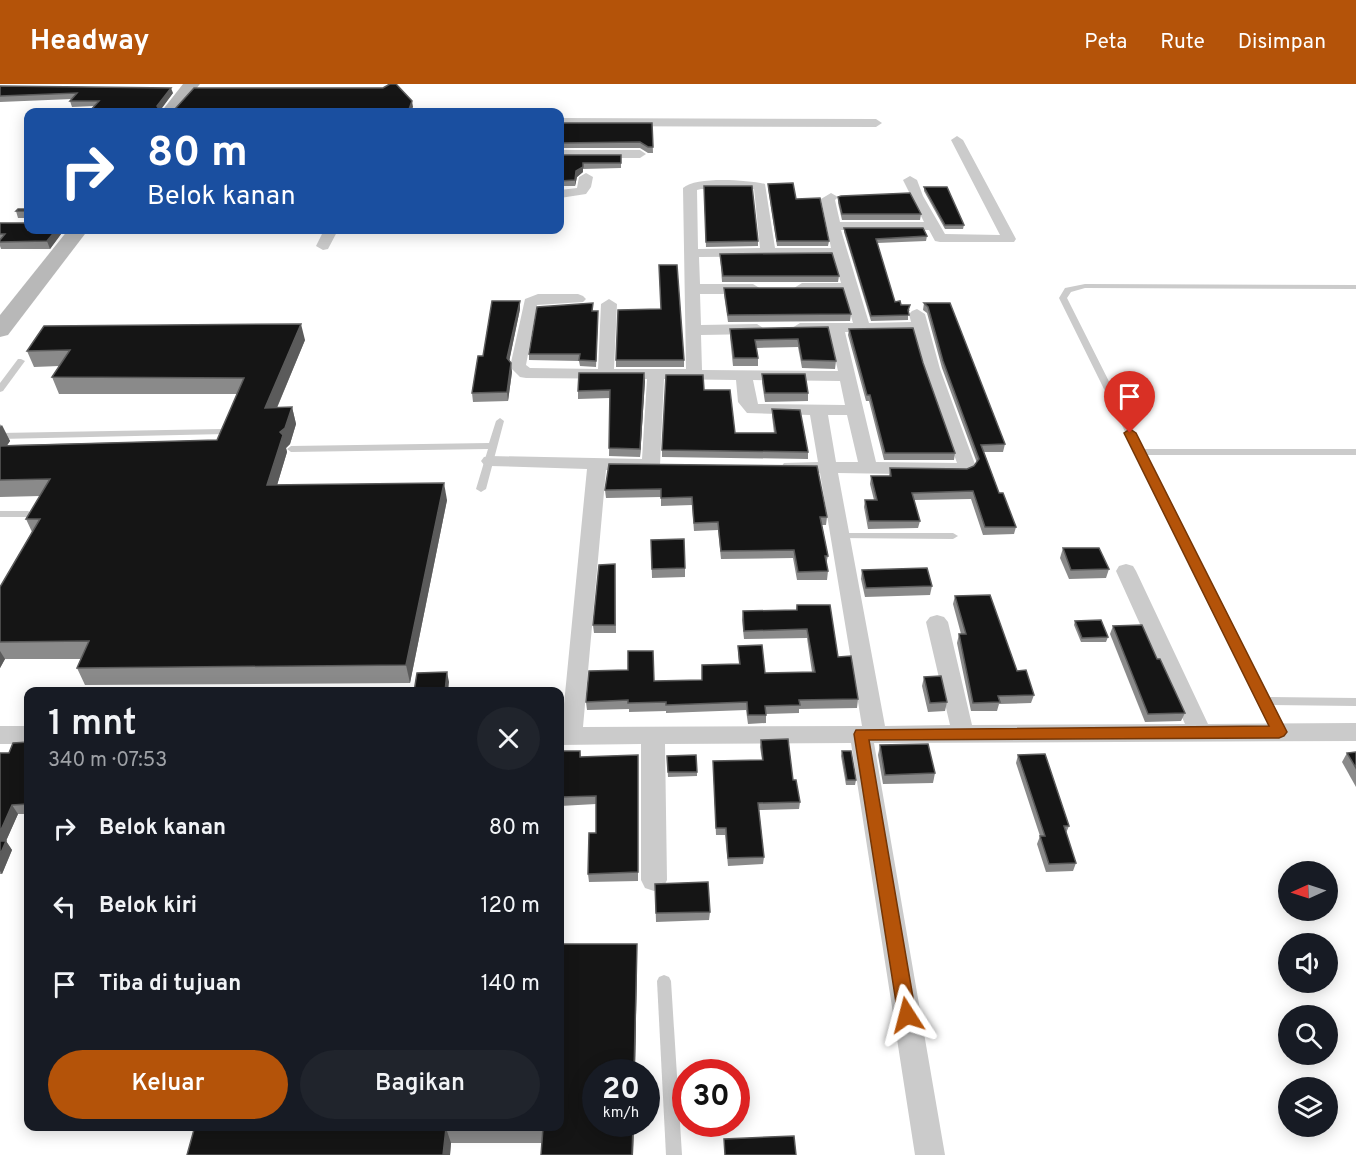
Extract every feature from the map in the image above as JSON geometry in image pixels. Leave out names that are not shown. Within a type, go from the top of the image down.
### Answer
[{"type":"street","points":[[172,108],[189,87]]},
{"type":"street","points":[[564,122],[876,123]]},
{"type":"street","points":[[564,134],[619,134]]},
{"type":"street","points":[[910,180],[938,237],[943,240],[1009,239],[957,140]]},
{"type":"street","points":[[564,154],[640,154]]},
{"type":"street","points":[[564,193],[581,191],[585,177]]},
{"type":"street","points":[[694,374],[694,289],[690,188],[695,185],[760,187],[768,252]]},
{"type":"street","points":[[831,197],[828,199],[839,252],[862,327]]},
{"type":"street","points":[[835,226],[933,226]]},
{"type":"street","points":[[0,330],[75,234]]},
{"type":"street","points":[[323,246],[329,234]]},
{"type":"street","points":[[693,253],[839,252]]},
{"type":"street","points":[[694,289],[850,288]]},
{"type":"street","points":[[578,299],[538,299],[530,302],[518,367],[526,373],[846,376]]},
{"type":"street","points":[[606,373],[609,304]]},
{"type":"street","points":[[694,330],[862,327],[918,320],[967,467],[959,469],[769,467]]},
{"type":"street","points":[[837,328],[868,468]]},
{"type":"street","points":[[651,465],[656,374]]},
{"type":"street","points":[[744,375],[747,402],[753,409],[854,410]]},
{"type":"street","points":[[818,410],[839,536],[930,1155]]},
{"type":"street","points":[[492,453],[597,464],[675,466]]},
{"type":"street","points":[[597,464],[565,736],[1356,732]]},
{"type":"street","points":[[1126,571],[1200,732]]},
{"type":"street","points":[[937,622],[963,734]]},
{"type":"street","points":[[0,735],[24,735]]},
{"type":"street","points":[[653,737],[654,880]]},
{"type":"lane","points":[[1279,732],[1063,298],[1068,290],[1085,286],[1356,287]]},
{"type":"lane","points":[[0,389],[21,361]]},
{"type":"lane","points":[[481,489],[500,421]]},
{"type":"lane","points":[[0,436],[222,432]]},
{"type":"lane","points":[[291,449],[492,453]]},
{"type":"lane","points":[[1139,452],[1356,452]]},
{"type":"lane","points":[[0,514],[28,514]]},
{"type":"lane","points":[[839,536],[953,536]]},
{"type":"lane","points":[[1265,701],[1356,702]]},
{"type":"lane","points":[[664,981],[674,1155]]},
{"type":"building","points":[[396,84],[412,101],[409,108],[176,108],[194,88],[383,88]]},
{"type":"building","points":[[0,86],[171,88],[157,106],[158,108],[93,108],[99,101],[70,101],[77,93],[0,96]]},
{"type":"building","points":[[564,123],[652,123],[653,147],[640,142],[564,143]]},
{"type":"building","points":[[564,155],[621,155],[621,163],[583,163],[583,167],[576,171],[575,180],[564,181]]},
{"type":"building","points":[[793,183],[796,199],[820,198],[829,241],[777,241],[768,184]]},
{"type":"building","points":[[704,186],[752,186],[758,241],[706,242]]},
{"type":"building","points":[[924,187],[947,187],[964,225],[945,225]]},
{"type":"building","points":[[910,193],[921,214],[842,214],[838,197],[841,196]]},
{"type":"building","points":[[0,223],[24,223],[24,234],[53,234],[47,241],[0,242],[5,234],[0,234]]},
{"type":"building","points":[[844,228],[923,228],[927,236],[876,239],[895,302],[900,301],[901,305],[910,305],[909,315],[871,316]]},
{"type":"building","points":[[832,253],[839,276],[723,276],[720,254]]},
{"type":"building","points":[[659,265],[677,265],[684,360],[616,360],[618,310],[661,309]]},
{"type":"building","points":[[724,288],[843,288],[851,314],[728,315]]},
{"type":"building","points":[[492,301],[520,301],[507,358],[511,363],[507,392],[472,393],[478,356],[483,356]]},
{"type":"building","points":[[593,303],[592,311],[598,311],[596,361],[579,360],[580,354],[529,354],[537,307]]},
{"type":"building","points":[[924,303],[950,303],[1005,444],[981,445],[999,493],[1003,493],[1016,527],[985,527],[973,491],[912,493],[920,521],[869,521],[865,500],[877,500],[871,476],[891,476],[890,468],[967,469],[974,466],[979,459],[943,361],[928,307]]},
{"type":"building","points":[[301,324],[265,408],[292,407],[285,428],[280,432],[283,435],[267,485],[444,483],[406,665],[77,668],[89,641],[0,642],[0,587],[40,519],[26,519],[50,479],[0,480],[0,446],[217,440],[244,378],[52,377],[70,350],[27,351],[44,326]]},
{"type":"building","points":[[828,327],[836,361],[802,360],[798,339],[755,340],[758,358],[734,358],[730,329]]},
{"type":"building","points":[[913,328],[955,453],[885,453],[849,329]]},
{"type":"building","points":[[579,373],[644,373],[640,449],[609,448],[610,390],[578,391]]},
{"type":"building","points":[[762,374],[805,374],[808,393],[765,393]]},
{"type":"building","points":[[666,375],[703,375],[704,390],[730,390],[735,433],[776,433],[772,409],[800,410],[808,452],[662,450]]},
{"type":"building","points":[[609,464],[817,466],[827,517],[820,517],[828,556],[825,556],[828,571],[798,572],[794,550],[721,551],[718,522],[694,523],[692,497],[661,498],[661,489],[605,490]]},
{"type":"building","points":[[684,539],[685,568],[652,569],[651,540]]},
{"type":"building","points":[[1063,548],[1099,548],[1109,569],[1071,570]]},
{"type":"building","points":[[615,564],[615,625],[593,625],[599,565]]},
{"type":"building","points":[[927,568],[932,586],[866,588],[862,570]]},
{"type":"building","points":[[990,595],[1017,671],[1026,670],[1034,695],[998,696],[1000,702],[973,703],[959,634],[966,634],[955,596]]},
{"type":"building","points":[[797,605],[830,605],[838,657],[851,656],[858,699],[799,700],[800,705],[765,706],[766,715],[748,715],[747,702],[666,705],[666,702],[628,703],[628,700],[586,702],[589,671],[628,670],[628,651],[653,651],[654,681],[702,680],[702,665],[740,664],[738,646],[762,645],[765,673],[815,672],[807,629],[744,631],[743,611],[797,610]]},
{"type":"building","points":[[1101,620],[1108,637],[1082,638],[1075,621]]},
{"type":"building","points":[[1142,625],[1185,713],[1148,714],[1113,626]]},
{"type":"building","points":[[447,672],[446,687],[415,687],[417,673]]},
{"type":"building","points":[[941,676],[947,702],[930,703],[924,677]]},
{"type":"building","points":[[788,739],[793,780],[796,780],[800,802],[758,803],[764,857],[728,858],[726,828],[716,828],[713,761],[763,760],[761,740]]},
{"type":"building","points":[[24,742],[24,804],[12,805],[0,832],[0,753],[9,753],[13,743]]},
{"type":"building","points":[[928,744],[935,773],[885,775],[880,745]]},
{"type":"building","points":[[564,751],[580,751],[580,757],[638,755],[638,872],[588,874],[589,833],[596,833],[596,796],[564,797]]},
{"type":"building","points":[[842,751],[851,751],[856,780],[847,780]]},
{"type":"building","points":[[1356,752],[1356,768],[1347,753]]},
{"type":"building","points":[[1045,754],[1069,826],[1064,826],[1076,863],[1049,864],[1040,836],[1045,836],[1018,755]]},
{"type":"building","points":[[696,755],[697,772],[668,772],[667,756]]},
{"type":"building","points":[[0,841],[6,841],[0,855]]},
{"type":"building","points":[[708,882],[710,912],[656,913],[655,884]]},
{"type":"building","points":[[564,944],[637,944],[634,1059],[582,1059],[582,1137],[633,1137],[632,1155],[541,1155],[543,1131],[564,1131]]},
{"type":"building","points":[[194,1131],[446,1131],[443,1155],[187,1155]]},
{"type":"building","points":[[794,1136],[796,1155],[725,1155],[724,1139]]},
{"type":"route","points":[[907,1015],[861,734],[1279,732],[1130,433]]}]
